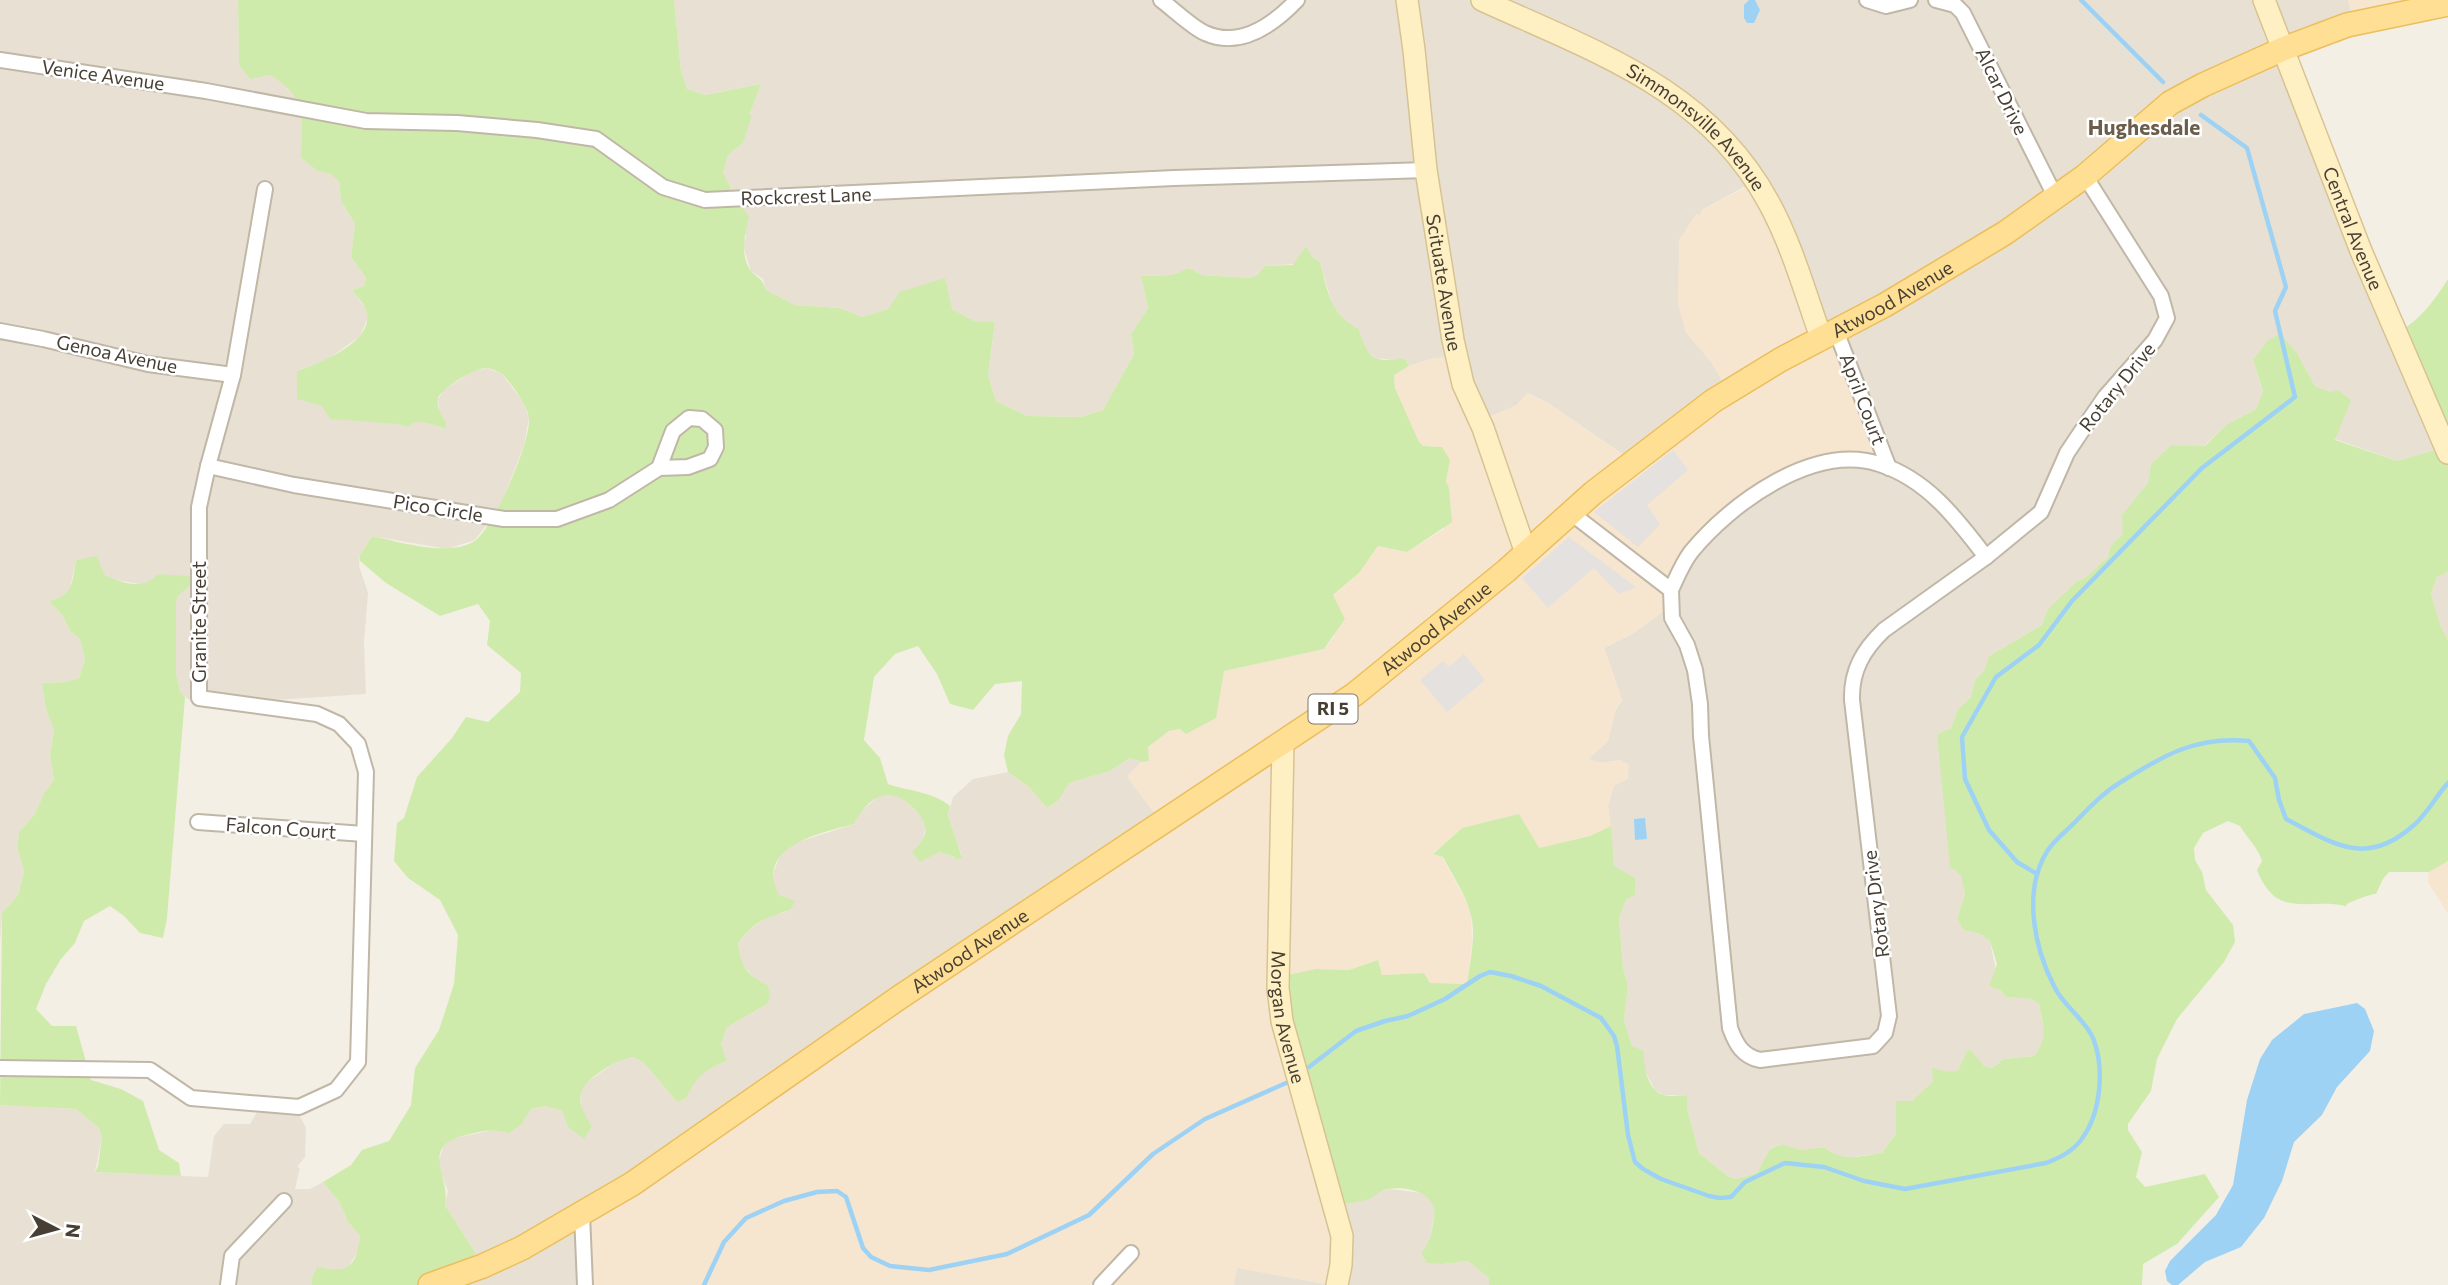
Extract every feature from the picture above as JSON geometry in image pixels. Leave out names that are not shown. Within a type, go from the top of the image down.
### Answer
[{"type":"main road","name":"Atwood Avenue","points":[[429,1285],[506,1256],[632,1184],[900,997],[1283,743],[1355,694],[1634,460],[1713,401],[1780,360],[1941,273],[2005,233],[2085,176],[2171,103],[2203,85],[2283,49],[2347,25],[2448,5]]},
{"type":"street","points":[[1161,0],[1200,31],[1223,37],[1240,36],[1266,28],[1297,0]]},
{"type":"street","name":"Scituate Avenue","points":[[1407,0],[1415,50],[1426,170],[1463,384],[1483,428],[1526,553]]},
{"type":"street","name":"Simmonsville Avenue","points":[[1482,0],[1640,74],[1672,94],[1712,127],[1741,161],[1768,201],[1829,334]]},
{"type":"street","points":[[1867,0],[1886,6],[1910,0]]},
{"type":"street","name":"Alcar Drive","points":[[1936,0],[1955,5],[1963,13],[2056,198]]},
{"type":"street","name":"Central Avenue","points":[[2264,0],[2361,251],[2448,453]]},
{"type":"street","name":"Venice Avenue","points":[[0,60],[206,90]]},
{"type":"street","name":"Rockcrest Lane","points":[[206,90],[366,121],[457,123],[537,130],[596,139],[663,187],[705,200],[1174,178],[1426,170]]},
{"type":"street","name":"Rotary Drive","points":[[1671,590],[1672,618],[1687,645],[1695,670],[1700,704],[1730,1028],[1736,1044],[1745,1054],[1755,1059],[1873,1046],[1882,1039],[1888,1028],[1889,1016],[1852,700],[1853,678],[1858,663],[1871,643],[1884,631],[1986,557],[2041,512],[2067,453],[2105,397],[2155,340],[2167,318],[2161,296],[2085,176]]},
{"type":"street","name":"Granite Street","points":[[0,1068],[150,1070],[191,1098],[299,1107],[336,1090],[358,1062],[366,772],[358,744],[339,724],[317,714],[199,698],[199,507],[233,375],[265,189]]},
{"type":"street","name":"Genoa Avenue","points":[[0,331],[148,364],[233,375]]},
{"type":"street","name":"April Court","points":[[1829,334],[1889,468]]},
{"type":"street","points":[[1571,513],[1671,590],[1682,566],[1712,530],[1743,503],[1780,479],[1810,467],[1838,461],[1869,462],[1889,468],[1927,489],[1986,557]]},
{"type":"street","name":"Pico Circle","points":[[208,466],[294,485],[504,519],[557,519],[610,500],[659,468]]},
{"type":"street","name":"Morgan Avenue","points":[[1283,743],[1278,988],[1282,1021],[1342,1236],[1337,1285]]},
{"type":"street","name":"Falcon Court","points":[[198,822],[364,834]]},
{"type":"street","points":[[228,1285],[232,1256],[284,1201]]},
{"type":"street","points":[[582,1214],[585,1285]]},
{"type":"street","points":[[1101,1285],[1131,1253]]},
{"type":"shaded area","points":[[0,0],[238,0],[239,65],[251,77],[270,75],[283,83],[300,103],[318,171],[330,174],[339,181],[341,201],[355,224],[351,257],[366,278],[364,286],[352,290],[366,309],[368,317],[360,336],[327,360],[297,371],[397,424],[407,427],[412,423],[426,421],[444,429],[446,422],[439,412],[438,399],[444,390],[473,371],[487,368],[502,374],[523,402],[529,418],[524,445],[501,505],[475,540],[447,549],[372,536],[360,555],[359,566],[368,593],[364,643],[366,694],[219,704],[219,700],[191,701],[180,693],[176,674],[176,602],[178,596],[199,578],[140,584],[116,580],[76,560],[70,588],[63,597],[49,601],[62,615],[70,631],[80,639],[85,659],[79,678],[67,682],[42,683],[46,710],[54,730],[50,756],[54,780],[43,795],[35,814],[19,832],[17,846],[24,872],[18,895],[2,913],[0,943]]},
{"type":"shaded area","points":[[674,0],[2348,0],[2354,23],[2286,50],[2445,447],[2397,461],[2335,439],[2331,392],[2315,386],[2297,353],[2267,341],[2253,360],[2263,392],[2256,409],[2226,425],[2204,446],[2171,445],[2151,464],[2148,483],[2123,515],[2123,533],[2110,547],[2108,557],[2048,609],[2042,625],[1989,656],[1984,672],[1975,680],[1971,697],[1958,709],[1951,728],[1937,734],[1965,894],[1957,918],[1963,930],[1980,934],[1990,941],[2000,990],[2006,997],[2031,999],[2039,1004],[2045,1036],[2043,1045],[2034,1056],[2004,1059],[1992,1068],[1984,1066],[1967,1051],[1958,1070],[1933,1081],[1912,1101],[1896,1102],[1896,1133],[1882,1153],[1846,1158],[1834,1155],[1824,1147],[1801,1150],[1780,1144],[1769,1150],[1757,1173],[1737,1179],[1729,1177],[1699,1153],[1687,1108],[1687,1095],[1664,1095],[1655,1090],[1632,1046],[1624,1020],[1628,986],[1623,967],[1619,919],[1626,898],[1619,870],[1614,866],[1608,806],[1621,760],[1601,763],[1588,759],[1608,741],[1615,711],[1622,700],[1604,648],[1634,633],[1664,601],[1823,336],[1744,187],[1702,210],[1678,303],[1686,332],[1712,363],[1728,390],[1631,460],[1548,403],[1528,393],[1517,405],[1484,420],[1434,358],[1409,366],[1404,358],[1376,358],[1365,350],[1359,329],[1347,323],[1333,307],[1320,262],[1265,266],[1250,278],[1201,275],[1189,268],[1172,275],[1141,276],[1148,308],[1131,334],[1134,354],[1103,410],[1080,417],[1027,416],[996,401],[988,375],[995,322],[976,322],[952,309],[888,309],[862,317],[840,308],[795,305],[766,290],[763,279],[751,271],[743,245],[746,237],[735,197],[723,172],[728,155],[743,143],[750,109],[761,84],[704,95],[687,89],[681,71]]},
{"type":"shaded area","points":[[2348,0],[2442,0],[2354,23]]},
{"type":"shaded area","points":[[1754,183],[1823,336],[1837,333],[1887,461],[1835,462],[1780,480],[1707,537],[1665,601],[1664,611],[1634,633],[1604,648],[1622,700],[1615,711],[1608,741],[1588,759],[1601,763],[1621,760],[1629,765],[1628,779],[1614,786],[1608,806],[1611,826],[1590,836],[1539,848],[1462,828],[1433,853],[1442,857],[1471,914],[1472,942],[1467,984],[1430,983],[1424,973],[1382,975],[1378,960],[1349,970],[1316,969],[1335,1202],[1331,1285],[1237,1268],[1234,1285],[587,1285],[584,1214],[1162,823],[1128,775],[1142,762],[1149,760],[1148,747],[1169,731],[1180,729],[1224,671],[1324,649],[1334,637],[1333,596],[1359,573],[1378,546],[1407,552],[1444,529],[1449,466],[1442,447],[1423,446],[1419,442],[1395,388],[1394,375],[1409,366],[1434,358],[1456,356],[1484,419],[1517,405],[1527,393],[1548,403],[1631,460],[1727,390],[1712,363],[1686,332],[1678,304],[1679,240],[1696,214],[1700,215],[1702,210]]},
{"type":"shaded area","points":[[1673,450],[1688,470],[1647,505],[1660,524],[1638,547],[1594,512]]},
{"type":"shaded area","points":[[1569,537],[1636,587],[1619,594],[1594,568],[1548,608],[1522,578]]},
{"type":"shaded area","points":[[2448,572],[2448,640],[2431,594],[2437,577]]},
{"type":"shaded area","points":[[1464,654],[1485,680],[1447,712],[1420,680],[1443,661],[1449,667]]},
{"type":"shaded area","points":[[1130,758],[1142,762],[1128,775],[1162,823],[587,1285],[429,1285],[475,1252],[445,1205],[448,1191],[438,1164],[443,1147],[450,1139],[522,1124],[531,1109],[545,1106],[562,1111],[568,1127],[576,1131],[592,1126],[582,1111],[580,1092],[583,1085],[620,1059],[634,1057],[645,1064],[677,1102],[687,1098],[692,1084],[710,1067],[727,1061],[721,1044],[727,1027],[767,1004],[768,985],[755,979],[741,963],[738,943],[749,930],[769,916],[786,912],[774,885],[774,871],[780,856],[792,844],[854,824],[859,814],[877,797],[887,793],[902,798],[922,817],[926,826],[922,842],[939,852],[955,857],[962,856],[948,815],[953,797],[973,779],[1008,772],[1029,787],[1047,808],[1058,801],[1068,783],[1110,771]]},
{"type":"shaded area","points":[[2448,861],[2448,914],[2428,882],[2429,872]]},
{"type":"shaded area","points":[[0,1105],[76,1109],[99,1128],[102,1137],[95,1172],[208,1177],[214,1136],[224,1124],[250,1124],[259,1109],[298,1112],[306,1128],[305,1157],[297,1167],[300,1168],[295,1189],[310,1189],[323,1182],[340,1203],[348,1222],[360,1236],[358,1251],[348,1268],[311,1281],[312,1285],[0,1285]]},
{"type":"shaded area","points":[[1390,1189],[1422,1193],[1432,1201],[1435,1212],[1429,1243],[1421,1253],[1443,1264],[1468,1261],[1489,1278],[1489,1285],[1336,1285],[1337,1205],[1371,1198],[1380,1191]]},
{"type":"shaded area","points":[[1236,1267],[1331,1285],[1234,1285]]},
{"type":"green space","points":[[238,0],[674,0],[681,71],[687,89],[705,95],[761,84],[749,115],[752,115],[743,143],[728,155],[723,172],[735,197],[749,217],[744,245],[745,259],[766,290],[795,305],[840,308],[862,317],[888,309],[900,292],[945,278],[952,309],[976,322],[995,322],[988,375],[996,401],[1027,416],[1080,417],[1103,410],[1134,354],[1131,334],[1148,308],[1141,276],[1172,275],[1189,268],[1202,275],[1250,278],[1265,266],[1293,265],[1306,246],[1312,257],[1320,262],[1331,301],[1341,316],[1359,329],[1369,352],[1378,359],[1404,358],[1409,366],[1394,375],[1395,388],[1419,442],[1423,446],[1442,447],[1450,460],[1446,481],[1452,522],[1407,552],[1378,546],[1359,573],[1333,595],[1345,619],[1324,649],[1224,671],[1216,718],[1186,734],[1180,729],[1169,731],[1148,747],[1149,761],[1130,758],[1110,771],[1069,783],[1058,801],[1047,808],[1029,787],[1008,772],[1004,755],[1008,736],[1021,714],[1022,681],[995,684],[973,710],[950,704],[937,674],[918,646],[895,654],[874,677],[864,740],[880,758],[888,784],[928,795],[950,806],[948,815],[962,857],[957,860],[939,852],[920,862],[912,852],[925,834],[924,823],[917,812],[902,799],[886,795],[871,801],[854,824],[795,844],[783,853],[776,864],[774,878],[779,895],[795,901],[791,909],[756,924],[738,943],[746,969],[768,985],[770,998],[767,1004],[727,1027],[721,1044],[727,1061],[702,1075],[687,1098],[677,1102],[645,1064],[634,1057],[621,1060],[594,1076],[583,1089],[580,1101],[592,1126],[584,1139],[568,1127],[562,1111],[545,1106],[531,1109],[522,1124],[509,1133],[488,1131],[452,1140],[443,1147],[440,1155],[445,1205],[475,1252],[469,1271],[429,1285],[312,1285],[317,1267],[343,1269],[353,1262],[360,1236],[348,1222],[340,1203],[323,1182],[351,1165],[362,1150],[389,1141],[411,1105],[415,1068],[439,1030],[454,984],[458,935],[440,900],[408,878],[394,861],[397,823],[404,818],[417,777],[452,738],[466,717],[488,722],[520,692],[521,673],[487,645],[490,621],[478,604],[440,616],[386,583],[360,561],[360,555],[372,536],[410,545],[440,548],[453,548],[476,540],[492,518],[510,483],[524,446],[529,419],[523,402],[510,382],[502,374],[487,368],[468,374],[452,384],[438,398],[441,414],[446,422],[445,429],[421,422],[407,427],[330,419],[322,406],[297,399],[297,371],[342,351],[361,334],[367,314],[352,290],[364,286],[366,278],[351,257],[355,224],[341,201],[339,181],[330,174],[318,171],[301,158],[302,120],[297,101],[283,84],[270,75],[250,79],[239,65]]},
{"type":"green space","points":[[2448,279],[2448,572],[2437,577],[2431,594],[2448,640],[2448,861],[2429,872],[2389,872],[2376,894],[2365,896],[2346,906],[2295,904],[2274,896],[2265,886],[2257,870],[2262,861],[2240,826],[2228,821],[2203,833],[2194,848],[2195,860],[2202,872],[2206,890],[2233,925],[2235,942],[2224,962],[2177,1019],[2157,1059],[2151,1091],[2128,1124],[2128,1130],[2142,1152],[2136,1177],[2145,1187],[2205,1174],[2219,1197],[2177,1244],[2143,1264],[2142,1285],[1489,1285],[1489,1278],[1468,1261],[1427,1263],[1421,1253],[1430,1237],[1434,1210],[1432,1203],[1420,1193],[1413,1190],[1388,1189],[1369,1199],[1337,1205],[1283,1021],[1283,976],[1316,969],[1349,970],[1378,960],[1382,975],[1424,973],[1430,983],[1467,984],[1473,938],[1470,912],[1443,857],[1433,854],[1462,828],[1519,814],[1539,848],[1590,836],[1611,826],[1614,866],[1635,878],[1635,895],[1626,899],[1619,919],[1623,967],[1628,986],[1624,1020],[1632,1046],[1644,1051],[1647,1076],[1658,1092],[1669,1096],[1687,1095],[1687,1108],[1699,1153],[1729,1177],[1737,1179],[1757,1173],[1769,1150],[1781,1144],[1801,1150],[1824,1147],[1845,1157],[1882,1153],[1896,1133],[1896,1101],[1912,1101],[1933,1081],[1932,1068],[1949,1072],[1958,1070],[1967,1051],[1971,1050],[1984,1066],[1992,1068],[2004,1059],[2034,1056],[2043,1037],[2039,1004],[2031,999],[2006,997],[2000,990],[1989,986],[1997,964],[1990,941],[1980,934],[1963,930],[1957,918],[1965,894],[1961,875],[1950,867],[1937,734],[1951,728],[1958,709],[1971,697],[1975,680],[1984,671],[1989,656],[2042,625],[2048,609],[2108,557],[2110,547],[2123,533],[2122,515],[2148,483],[2151,464],[2171,445],[2205,446],[2226,425],[2256,409],[2263,391],[2253,360],[2267,341],[2280,334],[2297,353],[2315,386],[2331,392],[2338,390],[2351,400],[2335,440],[2397,461],[2445,447],[2397,333],[2426,309]]},
{"type":"green space","points":[[97,556],[104,574],[132,584],[146,582],[158,574],[200,577],[178,596],[176,602],[176,674],[180,692],[185,697],[167,918],[163,938],[140,933],[110,906],[84,921],[75,943],[61,959],[46,984],[36,1009],[52,1026],[76,1026],[91,1080],[121,1089],[143,1101],[159,1150],[179,1163],[181,1176],[95,1172],[102,1137],[99,1128],[76,1109],[0,1105],[2,913],[18,895],[24,872],[17,846],[19,832],[35,814],[43,795],[54,780],[50,756],[54,730],[46,710],[42,683],[66,682],[79,678],[85,659],[80,639],[70,631],[62,615],[49,601],[67,591],[76,560]]},
{"type":"water","points":[[1749,0],[1755,0],[1760,10],[1754,23],[1747,23],[1744,18],[1744,5]]},
{"type":"water","points":[[1645,818],[1647,839],[1635,840],[1634,819]]},
{"type":"water","points":[[2357,1003],[2365,1009],[2374,1031],[2370,1051],[2337,1087],[2322,1115],[2294,1142],[2282,1181],[2264,1218],[2241,1247],[2205,1262],[2178,1285],[2172,1285],[2167,1281],[2165,1271],[2170,1261],[2216,1215],[2233,1185],[2247,1100],[2260,1059],[2272,1040],[2304,1014]]},
{"type":"waterway","points":[[2081,0],[2163,82]]},
{"type":"waterway","points":[[2037,874],[2017,862],[1989,830],[1965,779],[1962,737],[1996,677],[2039,645],[2072,601],[2202,468],[2295,397],[2275,311],[2286,287],[2247,148],[2201,115]]},
{"type":"waterway","points":[[1309,1067],[1356,1031],[1408,1016],[1445,999],[1490,972],[1541,986],[1601,1018],[1614,1036],[1617,1046],[1628,1135],[1635,1162],[1661,1179],[1709,1196],[1731,1197],[1745,1182],[1785,1163],[1824,1167],[1864,1181],[1905,1189],[2046,1163],[2074,1148],[2088,1129],[2097,1104],[2100,1077],[2093,1038],[2059,995],[2041,955],[2034,919],[2035,883],[2048,850],[2093,804],[2109,790],[2166,756],[2213,742],[2249,741],[2275,778],[2286,819],[2335,843],[2365,849],[2397,838],[2414,825],[2448,783]]},
{"type":"waterway","points":[[704,1285],[724,1242],[746,1218],[784,1201],[817,1192],[837,1191],[846,1197],[863,1248],[871,1257],[890,1266],[929,1270],[1007,1254],[1089,1215],[1153,1154],[1205,1119],[1286,1083]]},
{"type":"district","name":"Hughesdale","points":[[2144,128]]}]
